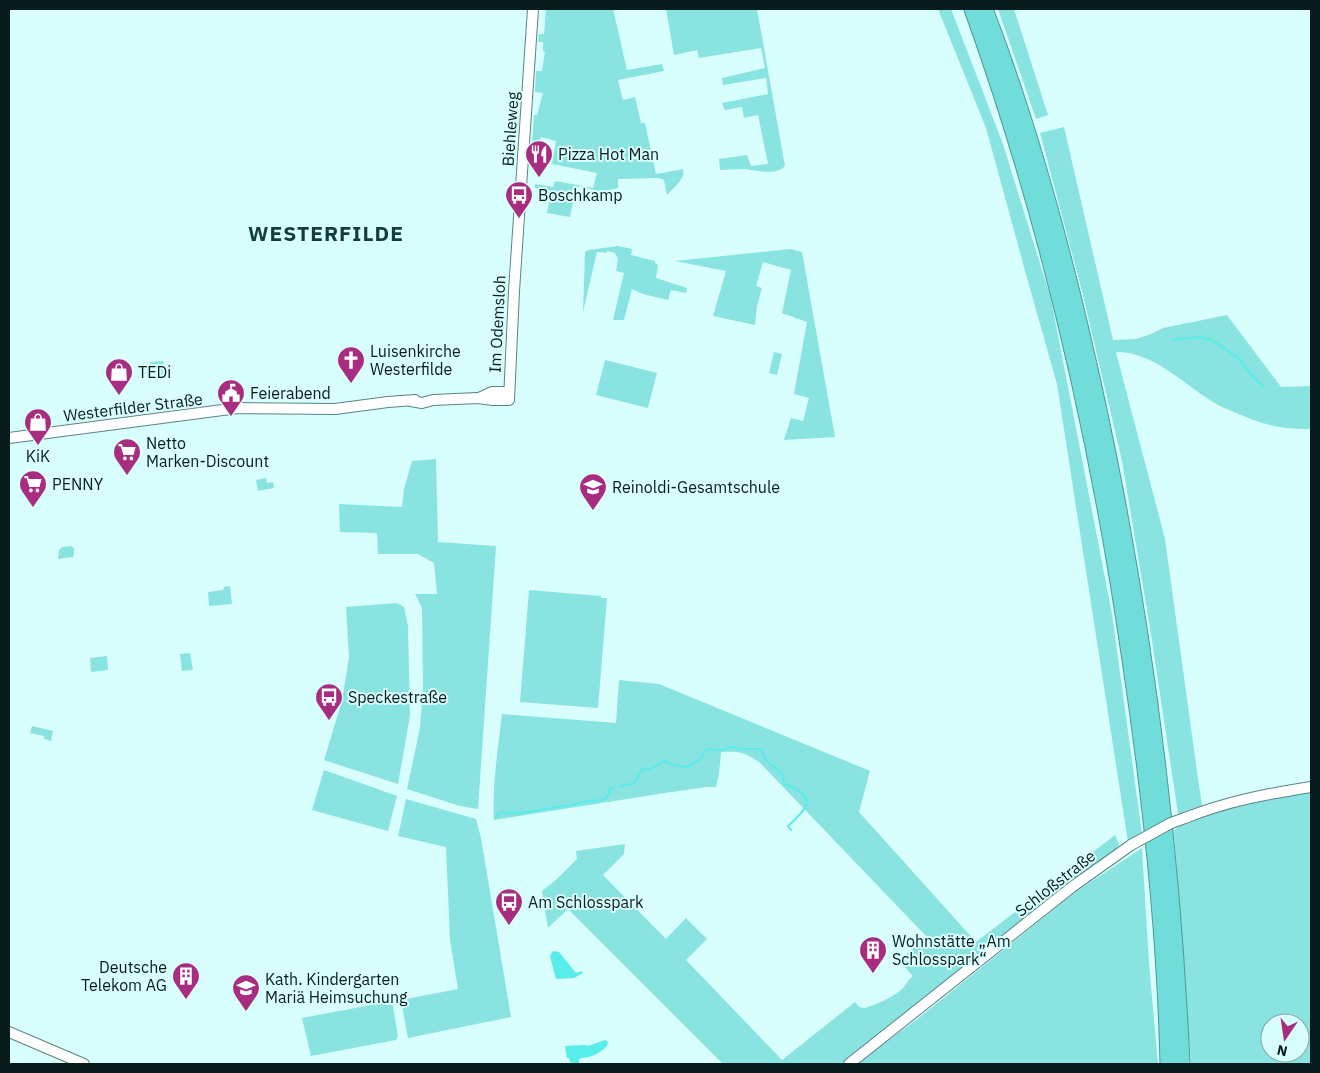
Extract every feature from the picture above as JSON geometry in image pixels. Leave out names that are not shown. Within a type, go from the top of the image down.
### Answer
[{"type":"highway","points":[[972,9],[1016,139],[1049,254],[1082,393],[1111,538],[1131,666],[1146,783],[1159,908],[1168,1064]]},
{"type":"highway","points":[[985,9],[1012,83],[1054,220],[1078,313],[1110,463],[1139,627],[1160,788],[1175,946],[1182,1064]]},
{"type":"street","name":"Biehleweg","points":[[517,250],[533,9]]},
{"type":"street","name":"Im Odemsloh","points":[[509,396],[517,250]]},
{"type":"street","name":"Westerfilder Straße","points":[[9,438],[238,408],[335,409],[388,402],[410,401],[422,403],[433,400],[478,398],[492,392],[509,396]]},
{"type":"street","name":"Schloßstraße","points":[[849,1064],[1072,887],[1128,848],[1164,827],[1233,801],[1311,787]]},
{"type":"street","points":[[9,1032],[84,1064]]},
{"type":"shaded area","points":[[546,9],[613,9],[627,70],[662,64],[664,71],[618,80],[623,100],[635,97],[641,123],[645,123],[656,174],[683,169],[681,180],[667,195],[664,180],[659,178],[618,179],[618,188],[601,192],[580,186],[576,188],[570,217],[547,213],[551,191],[535,188],[535,184],[553,187],[555,181],[593,188],[597,173],[552,164],[556,141],[541,137],[535,162],[531,161],[534,115],[537,115],[543,93],[535,92],[536,71],[542,71],[545,52],[543,51],[543,42],[538,42],[539,34],[544,34]]},
{"type":"shaded area","points":[[666,9],[757,9],[785,166],[781,169],[770,172],[741,169],[720,170],[719,159],[747,155],[751,166],[768,164],[758,115],[744,118],[742,107],[725,110],[722,103],[768,94],[766,78],[723,85],[722,78],[765,68],[761,48],[699,58],[697,50],[674,55]]},
{"type":"shaded area","points":[[938,9],[951,9],[1003,144],[1051,299],[1112,614],[1142,834],[1128,842],[1057,384],[986,128]]},
{"type":"shaded area","points":[[998,9],[1014,9],[1048,115],[1036,119]]},
{"type":"shaded area","points":[[1064,127],[1113,340],[1136,339],[1163,328],[1227,315],[1281,387],[1311,386],[1311,429],[1281,427],[1253,420],[1218,405],[1167,370],[1143,357],[1130,353],[1116,352],[1165,539],[1203,810],[1311,787],[1311,1064],[1191,1064],[1174,831],[1184,819],[1179,820],[1122,461],[1082,291],[1040,133]]},
{"type":"shaded area","points":[[618,246],[632,249],[631,255],[655,261],[658,265],[656,278],[687,288],[686,293],[671,290],[668,300],[643,294],[632,289],[624,320],[613,320],[624,273],[616,271],[618,259],[615,253],[607,251],[607,253],[597,252],[583,312],[585,252]]},
{"type":"shaded area","points":[[791,249],[802,252],[835,437],[784,440],[791,418],[803,421],[809,398],[794,394],[807,322],[782,313],[791,270],[763,262],[756,286],[762,288],[757,306],[755,325],[713,316],[726,271],[675,261]]},
{"type":"shaded area","points":[[774,352],[782,354],[777,375],[769,373]]},
{"type":"shaded area","points":[[605,360],[657,373],[648,408],[596,395]]},
{"type":"shaded area","points":[[163,361],[167,377],[162,378],[151,373],[150,362]]},
{"type":"shaded area","points":[[436,459],[438,542],[496,546],[478,809],[460,806],[407,789],[420,728],[423,688],[422,608],[415,594],[437,594],[434,563],[418,554],[378,554],[377,533],[340,532],[339,504],[402,507],[404,489],[412,461]]},
{"type":"shaded area","points":[[266,478],[267,483],[273,482],[274,488],[258,491],[256,480]]},
{"type":"shaded area","points":[[71,546],[74,548],[73,557],[58,559],[59,550],[62,547]]},
{"type":"shaded area","points":[[230,586],[232,604],[209,606],[208,592],[223,590],[224,587]]},
{"type":"shaded area","points":[[529,590],[607,598],[598,708],[520,702]]},
{"type":"shaded area","points":[[397,603],[404,607],[408,626],[410,716],[398,784],[324,760],[342,701],[349,657],[346,607]]},
{"type":"shaded area","points":[[190,653],[193,670],[182,671],[180,654]]},
{"type":"shaded area","points":[[107,656],[108,670],[91,672],[90,658]]},
{"type":"shaded area","points":[[619,680],[659,684],[870,771],[859,812],[976,942],[1115,835],[1119,844],[1117,849],[846,1064],[723,1064],[568,909],[548,928],[542,891],[577,859],[576,851],[625,844],[624,854],[603,875],[666,939],[686,918],[707,939],[686,960],[782,1060],[855,1002],[864,1008],[901,991],[913,976],[899,961],[926,936],[760,763],[742,753],[721,752],[716,787],[665,793],[494,820],[495,780],[502,714],[616,723]]},
{"type":"shaded area","points":[[32,726],[53,731],[51,741],[44,739],[44,736],[30,733]]},
{"type":"shaded area","points":[[324,770],[397,796],[388,831],[312,810]]},
{"type":"shaded area","points":[[406,799],[476,819],[481,838],[511,1017],[408,1038],[401,1000],[458,989],[450,940],[446,847],[398,836]]},
{"type":"shaded area","points":[[1142,848],[1149,963],[1158,1064],[855,1064],[915,1021],[1074,893]]},
{"type":"shaded area","points":[[553,951],[559,952],[576,973],[582,971],[583,973],[574,978],[556,979],[550,956]]},
{"type":"shaded area","points":[[392,1001],[398,1036],[396,1040],[311,1056],[302,1018]]},
{"type":"shaded area","points":[[605,1040],[608,1042],[607,1046],[590,1057],[579,1059],[579,1064],[571,1064],[569,1058],[567,1058],[565,1046],[588,1046]]},
{"type":"waterway","points":[[1174,340],[1199,337],[1212,340],[1238,358],[1253,377],[1264,387]]},
{"type":"waterway","points":[[620,787],[635,783],[641,770],[651,769],[664,761],[688,767],[700,760],[708,749],[721,750],[733,747],[761,749],[765,759],[782,774],[784,784],[798,790],[805,797],[806,802],[803,811],[788,826],[791,830]]},
{"type":"waterway","points":[[496,817],[501,812],[521,813],[603,800],[608,796],[610,789],[614,788]]},
{"type":"place","name":"Pizza Hot Man","points":[[539,178]]},
{"type":"place","name":"Boschkamp","points":[[519,219]]},
{"type":"place","name":"Luisenkirche Westerfilde","points":[[351,384]]},
{"type":"place","name":"TEDi","points":[[119,396]]},
{"type":"place","name":"Feierabend","points":[[231,417]]},
{"type":"place","name":"KiK","points":[[38,446]]},
{"type":"place","name":"Netto Marken-Discount","points":[[127,476]]},
{"type":"place","name":"PENNY","points":[[33,508]]},
{"type":"place","name":"Reinoldi-Gesamtschule","points":[[593,511]]},
{"type":"place","name":"Speckestraße","points":[[329,721]]},
{"type":"place","name":"Am Schlosspark","points":[[509,926]]},
{"type":"place","name":"Wohnstätte „Am Schlosspark“","points":[[873,974]]},
{"type":"place","name":"Deutsche Telekom AG","points":[[186,1000]]},
{"type":"place","name":"Kath. Kindergarten Mariä Heimsuchung","points":[[246,1012]]},
{"type":"district","name":"WESTERFILDE","points":[[326,233]]}]
